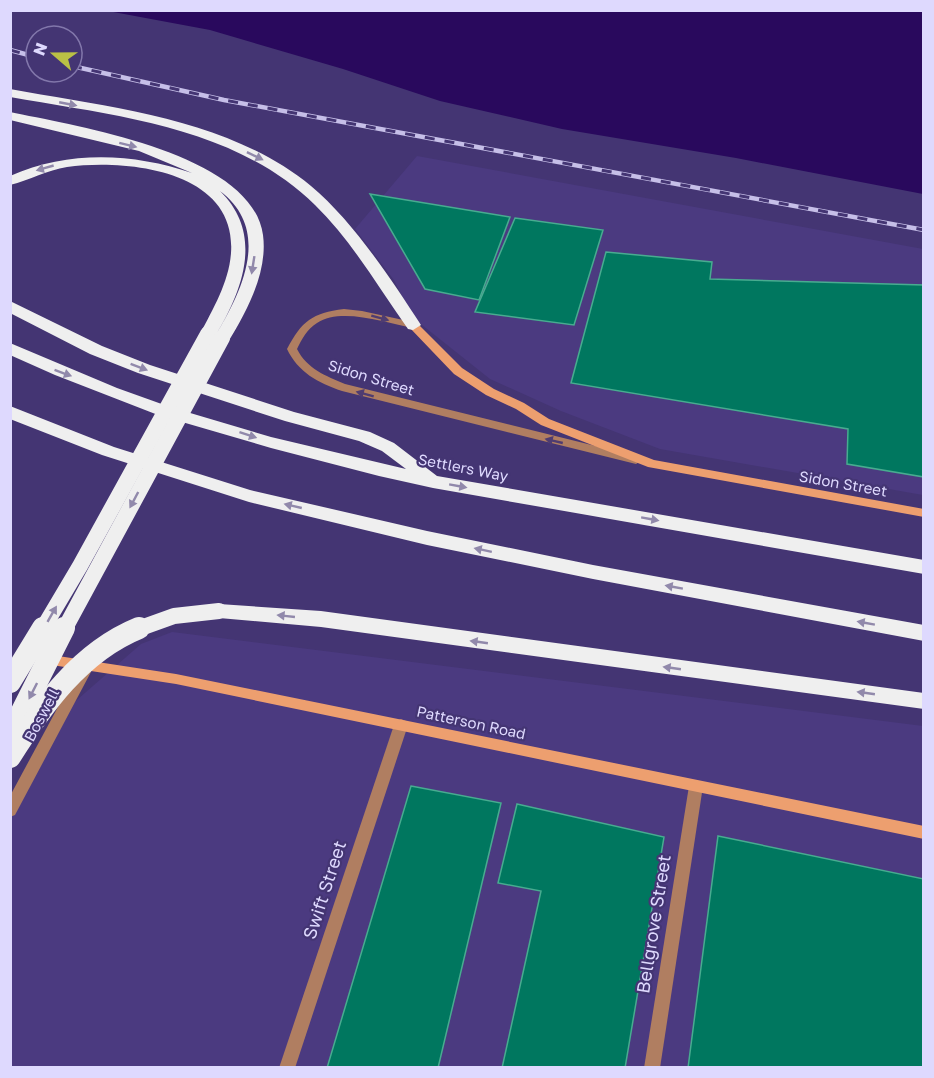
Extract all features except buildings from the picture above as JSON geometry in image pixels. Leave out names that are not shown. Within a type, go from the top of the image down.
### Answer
[{"type":"highway","points":[[10,93],[186,129],[257,156],[286,172],[308,190],[332,216],[412,325]]},
{"type":"highway","points":[[10,116],[151,150],[197,168],[230,189],[251,218],[255,248],[249,285],[240,307],[215,336],[10,682]]},
{"type":"highway","points":[[10,181],[44,168],[67,163],[101,160],[152,165],[187,176],[204,185],[228,208],[236,224],[238,238],[236,272],[215,336],[10,735]]},
{"type":"highway","points":[[10,306],[96,350],[144,369],[291,417],[364,436],[388,447],[433,482]]},
{"type":"highway","name":"Settlers Way","points":[[10,348],[52,369],[133,399],[264,440],[433,482],[924,567]]},
{"type":"highway","points":[[10,412],[108,451],[249,496],[427,538],[582,570],[924,633]]},
{"type":"highway","points":[[10,757],[28,728],[63,681],[104,646],[141,626],[161,619],[183,614],[219,611],[321,619],[924,701]]},
{"type":"street","name":"Sidon Street","points":[[652,464],[545,422],[520,406],[490,392],[458,371],[438,354],[412,325],[355,311],[329,314],[305,328],[297,336],[292,349],[297,361],[312,374],[342,387],[413,407],[652,464],[924,513]]},
{"type":"street","name":"Patterson Road","points":[[10,654],[176,679],[924,833]]},
{"type":"street","name":"Boswell","points":[[10,811],[87,666]]},
{"type":"street","name":"Swift Street","points":[[287,1068],[401,725]]},
{"type":"street","name":"Bellgrove Street","points":[[652,1068],[696,786]]},
{"type":"shaded area","points":[[108,11],[923,11],[923,194],[736,158],[562,129],[440,101],[343,69],[210,30]]},
{"type":"shaded area","points":[[417,156],[923,249],[923,495],[660,449],[561,411],[490,379],[412,317],[394,280],[355,229]]},
{"type":"shaded area","points":[[172,632],[923,726],[923,1067],[11,1068],[11,803],[62,713],[141,644]]},
{"type":"railway","points":[[10,50],[24,54]]},
{"type":"railway","points":[[84,69],[224,100],[924,230]]}]
